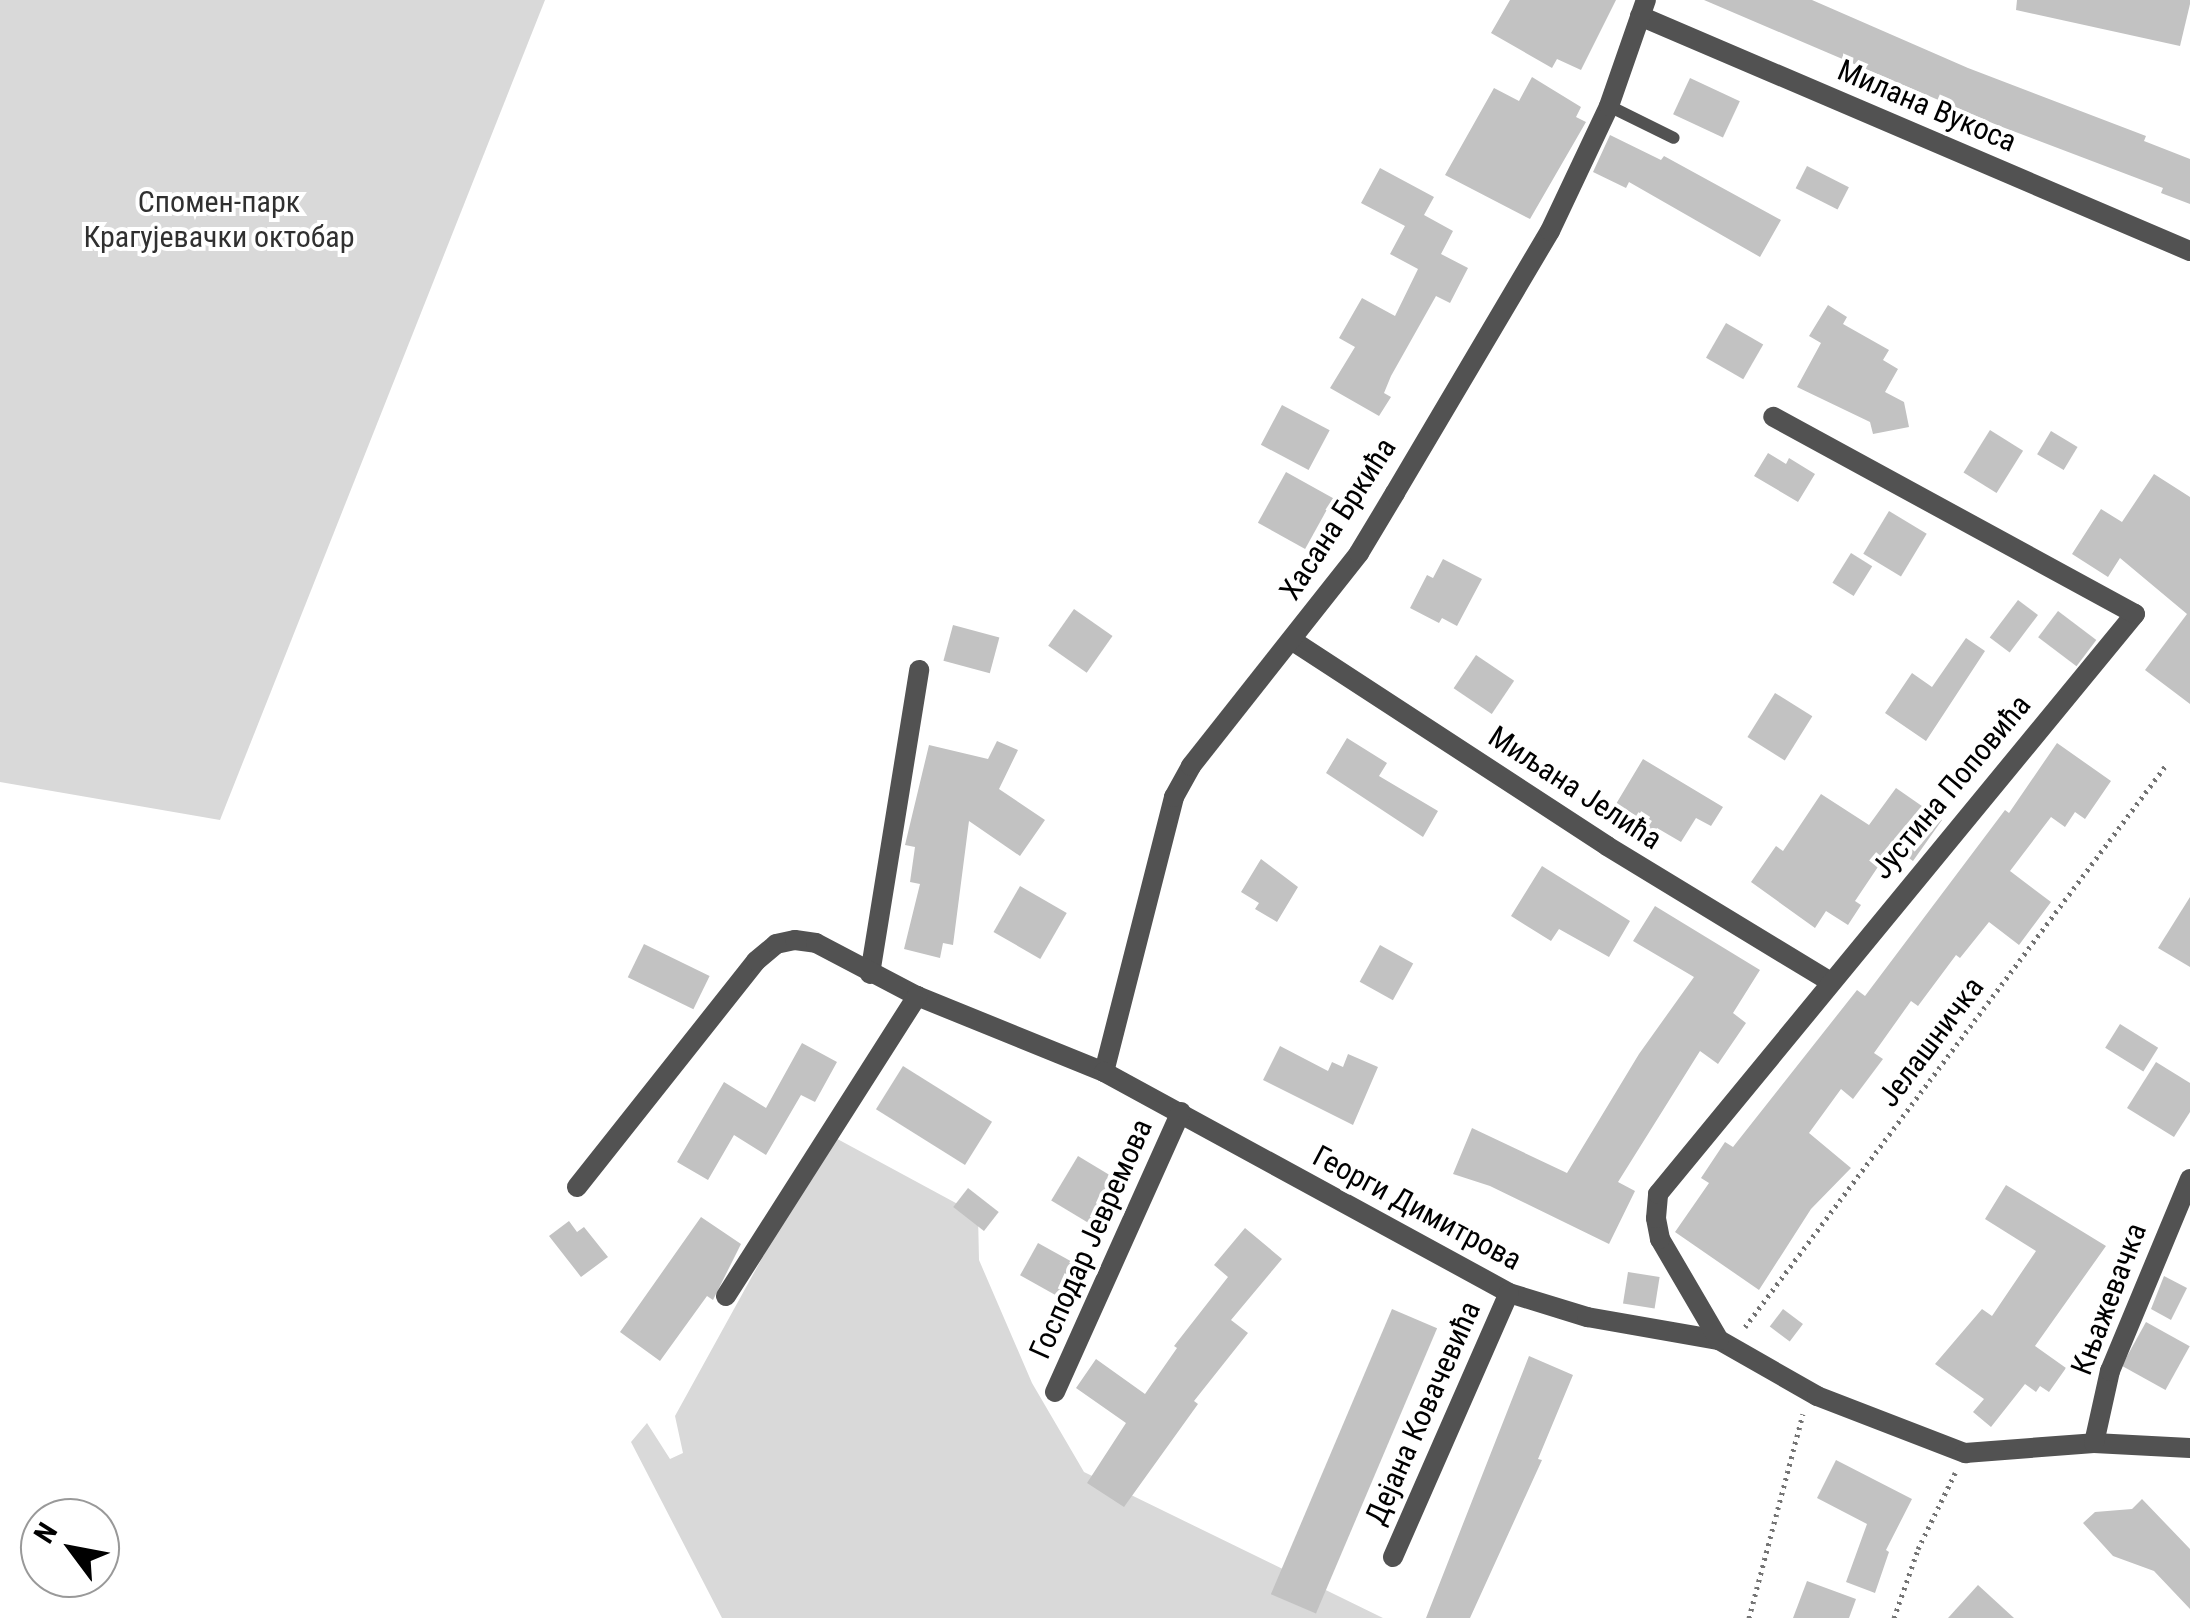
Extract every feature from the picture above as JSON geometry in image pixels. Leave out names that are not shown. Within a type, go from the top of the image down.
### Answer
[{"type":"street","name":"Хасана Бркића","points":[[1104,1072],[1174,796],[1201,753],[1358,552],[1511,298],[1550,231],[1609,106],[1643,8]]},
{"type":"street","name":"Милана Вукоса","points":[[1643,8],[2190,251]]},
{"type":"street","name":"Јустина Поповића","points":[[1725,1342],[1660,1239],[1656,1218],[1658,1194],[1829,981],[2135,614],[1773,417]]},
{"type":"street","name":"Миљана Јелића","points":[[1293,640],[1606,846],[1829,981]]},
{"type":"street","points":[[870,974],[920,670]]},
{"type":"street","name":"Георги Димитрова","points":[[577,1187],[756,960],[776,944],[794,940],[816,943],[918,996],[1104,1072],[1509,1293],[1587,1317],[1725,1342],[1817,1396],[1966,1453],[2094,1443],[2190,1448]]},
{"type":"street","points":[[726,1296],[918,996]]},
{"type":"street","name":"Господар Јевремова","points":[[1054,1392],[1181,1112]]},
{"type":"street","name":"Књажевачка","points":[[2094,1443],[2110,1371],[2190,1179]]},
{"type":"street","name":"Дејана Ковачевића","points":[[1393,1557],[1509,1293]]},
{"type":"lane","points":[[1609,106],[1674,138]]},
{"type":"path","name":"Јелашничка","points":[[1725,1342],[2166,764]]},
{"type":"path","points":[[1749,1618],[1798,1420],[1817,1396]]},
{"type":"path","points":[[1894,1618],[1918,1549],[1966,1453]]},
{"type":"green space","name":"Спомен-парк Крагујевачки октобар","points":[[0,0],[545,0],[220,820],[0,782]]},
{"type":"green space","points":[[830,1135],[978,1215],[979,1260],[1032,1383],[1084,1472],[1383,1618],[722,1618],[631,1442],[647,1423],[670,1459],[683,1453],[675,1416]]},
{"type":"building","points":[[1510,0],[1616,0],[1581,70],[1557,59],[1552,68],[1491,33]]},
{"type":"building","points":[[1704,0],[1812,0],[1968,68],[2146,136],[2144,141],[2190,159],[2190,204],[2161,193],[2163,188],[1997,125]]},
{"type":"building","points":[[2017,0],[2190,0],[2190,4],[2180,46],[2016,10]]},
{"type":"building","points":[[1532,77],[1581,107],[1576,117],[1586,122],[1530,219],[1445,175],[1494,88],[1519,101]]},
{"type":"building","points":[[1690,78],[1740,101],[1723,137],[1673,114]]},
{"type":"building","points":[[1610,135],[1661,160],[1664,156],[1781,220],[1760,257],[1629,182],[1626,188],[1593,172]]},
{"type":"building","points":[[1807,166],[1849,187],[1838,210],[1796,188]]},
{"type":"building","points":[[1380,168],[1434,197],[1424,215],[1453,231],[1441,254],[1468,268],[1450,303],[1436,296],[1391,376],[1384,393],[1391,397],[1379,416],[1330,388],[1355,347],[1339,338],[1362,298],[1395,316],[1418,269],[1390,254],[1405,226],[1361,203]]},
{"type":"building","points":[[1828,305],[1847,317],[1843,324],[1889,350],[1883,360],[1898,369],[1885,392],[1904,402],[1909,427],[1873,434],[1870,422],[1797,387],[1821,343],[1809,336]]},
{"type":"building","points":[[1726,323],[1763,344],[1743,379],[1706,358]]},
{"type":"building","points":[[1282,405],[1330,430],[1309,470],[1261,445]]},
{"type":"building","points":[[1990,430],[2023,451],[1997,493],[1964,472]]},
{"type":"building","points":[[2051,431],[2078,447],[2064,470],[2037,454]]},
{"type":"building","points":[[1768,453],[1786,464],[1789,458],[1815,474],[1798,502],[1754,476]]},
{"type":"building","points":[[1286,472],[1333,498],[1305,549],[1258,523]]},
{"type":"building","points":[[2154,474],[2190,497],[2190,704],[2145,670],[2187,614],[2120,558],[2108,577],[2072,554],[2101,509],[2122,522]]},
{"type":"building","points":[[1889,511],[1927,534],[1901,577],[1863,554]]},
{"type":"building","points":[[1851,553],[1872,566],[1854,596],[1832,583]]},
{"type":"building","points":[[1443,559],[1482,579],[1457,626],[1442,618],[1439,623],[1410,608],[1427,575],[1433,578]]},
{"type":"building","points":[[2018,600],[2038,615],[2010,653],[1990,638]]},
{"type":"building","points":[[1074,609],[1113,636],[1087,673],[1048,646]]},
{"type":"building","points":[[2058,611],[2096,640],[2076,666],[2038,637]]},
{"type":"building","points":[[953,625],[999,637],[990,673],[943,661]]},
{"type":"building","points":[[1966,638],[1985,651],[1926,741],[1885,713],[1912,673],[1932,687]]},
{"type":"building","points":[[1476,655],[1514,681],[1492,714],[1454,688]]},
{"type":"building","points":[[1775,693],[1812,716],[1785,760],[1747,737]]},
{"type":"building","points":[[1347,738],[1387,763],[1379,776],[1438,811],[1423,837],[1326,773]]},
{"type":"building","points":[[997,741],[1018,750],[999,789],[1045,820],[1020,856],[969,821],[953,945],[943,943],[940,958],[904,949],[920,884],[910,882],[915,847],[905,845],[929,745],[988,759]]},
{"type":"building","points":[[2057,743],[2111,781],[2085,819],[2075,812],[2065,827],[2051,817],[2010,871],[2051,902],[2019,945],[1989,922],[1960,958],[1956,955],[1918,1006],[1911,1001],[1874,1053],[1883,1059],[1853,1099],[1841,1089],[1809,1133],[1851,1168],[1811,1209],[1759,1290],[1675,1232],[1709,1183],[1701,1178],[1725,1142],[1733,1147],[1857,990],[1865,996],[2005,810],[2009,813]]},
{"type":"building","points":[[1643,759],[1723,807],[1711,826],[1696,818],[1681,842],[1657,828],[1652,837],[1631,824],[1636,816],[1616,804]]},
{"type":"building","points":[[1896,788],[1942,820],[1913,861],[1892,846],[1855,901],[1861,905],[1848,925],[1826,911],[1815,928],[1751,882],[1776,846],[1783,851],[1821,794],[1869,825]]},
{"type":"building","points":[[1261,859],[1298,887],[1277,922],[1255,909],[1259,903],[1241,892]]},
{"type":"building","points":[[1542,866],[1630,921],[1609,957],[1559,929],[1551,941],[1511,916]]},
{"type":"building","points":[[1020,886],[1067,913],[1040,959],[994,932]]},
{"type":"building","points":[[2190,897],[2190,967],[2158,948]]},
{"type":"building","points":[[1655,906],[1760,970],[1733,1013],[1746,1023],[1718,1064],[1700,1051],[1618,1182],[1635,1191],[1609,1244],[1490,1186],[1453,1174],[1472,1128],[1567,1173],[1639,1054],[1694,977],[1633,941]]},
{"type":"building","points":[[644,944],[710,976],[693,1009],[628,977]]},
{"type":"building","points":[[1380,945],[1413,963],[1393,1000],[1360,982]]},
{"type":"building","points":[[2120,1024],[2158,1048],[2143,1072],[2105,1048]]},
{"type":"building","points":[[802,1043],[837,1062],[815,1102],[801,1095],[766,1155],[734,1135],[708,1180],[677,1162],[724,1082],[766,1108]]},
{"type":"building","points":[[1280,1046],[1328,1071],[1332,1062],[1343,1067],[1348,1054],[1378,1067],[1353,1125],[1263,1080]]},
{"type":"building","points":[[2156,1062],[2190,1083],[2190,1112],[2174,1137],[2127,1108]]},
{"type":"building","points":[[903,1066],[992,1122],[965,1165],[876,1109]]},
{"type":"building","points":[[1078,1156],[1118,1180],[1092,1225],[1051,1201]]},
{"type":"building","points":[[2006,1185],[2106,1246],[2035,1346],[2066,1368],[2049,1392],[2040,1386],[2036,1392],[2025,1384],[1991,1427],[1973,1412],[1984,1399],[1935,1364],[1982,1309],[1992,1316],[2036,1251],[1985,1219]]},
{"type":"building","points":[[968,1188],[999,1212],[984,1231],[953,1207]]},
{"type":"building","points":[[701,1217],[741,1244],[713,1300],[707,1296],[660,1361],[620,1332]]},
{"type":"building","points":[[569,1221],[577,1232],[584,1227],[608,1257],[581,1277],[549,1236]]},
{"type":"building","points":[[1245,1228],[1282,1259],[1231,1320],[1248,1333],[1194,1401],[1198,1404],[1124,1507],[1087,1483],[1126,1423],[1076,1388],[1096,1359],[1145,1394],[1177,1348],[1174,1346],[1228,1277],[1214,1265]]},
{"type":"building","points":[[1038,1243],[1079,1266],[1061,1298],[1020,1275]]},
{"type":"building","points":[[1628,1272],[1660,1277],[1655,1309],[1623,1304]]},
{"type":"building","points":[[2164,1276],[2187,1288],[2171,1320],[2151,1309]]},
{"type":"building","points":[[1392,1309],[1437,1328],[1316,1614],[1271,1594]]},
{"type":"building","points":[[1783,1309],[1803,1324],[1790,1342],[1770,1327]]},
{"type":"building","points":[[2146,1322],[2190,1346],[2165,1390],[2122,1366]]},
{"type":"building","points":[[1529,1356],[1573,1375],[1538,1459],[1542,1460],[1470,1618],[1426,1618]]},
{"type":"building","points":[[1836,1460],[1912,1499],[1886,1550],[1889,1552],[1875,1593],[1846,1582],[1867,1524],[1817,1498]]},
{"type":"building","points":[[2142,1499],[2190,1549],[2190,1609],[2154,1571],[2113,1556],[2083,1523],[2095,1512],[2132,1509]]},
{"type":"building","points":[[1807,1581],[1856,1599],[1849,1618],[1793,1618]]},
{"type":"building","points":[[1978,1585],[2014,1618],[1948,1618]]}]
